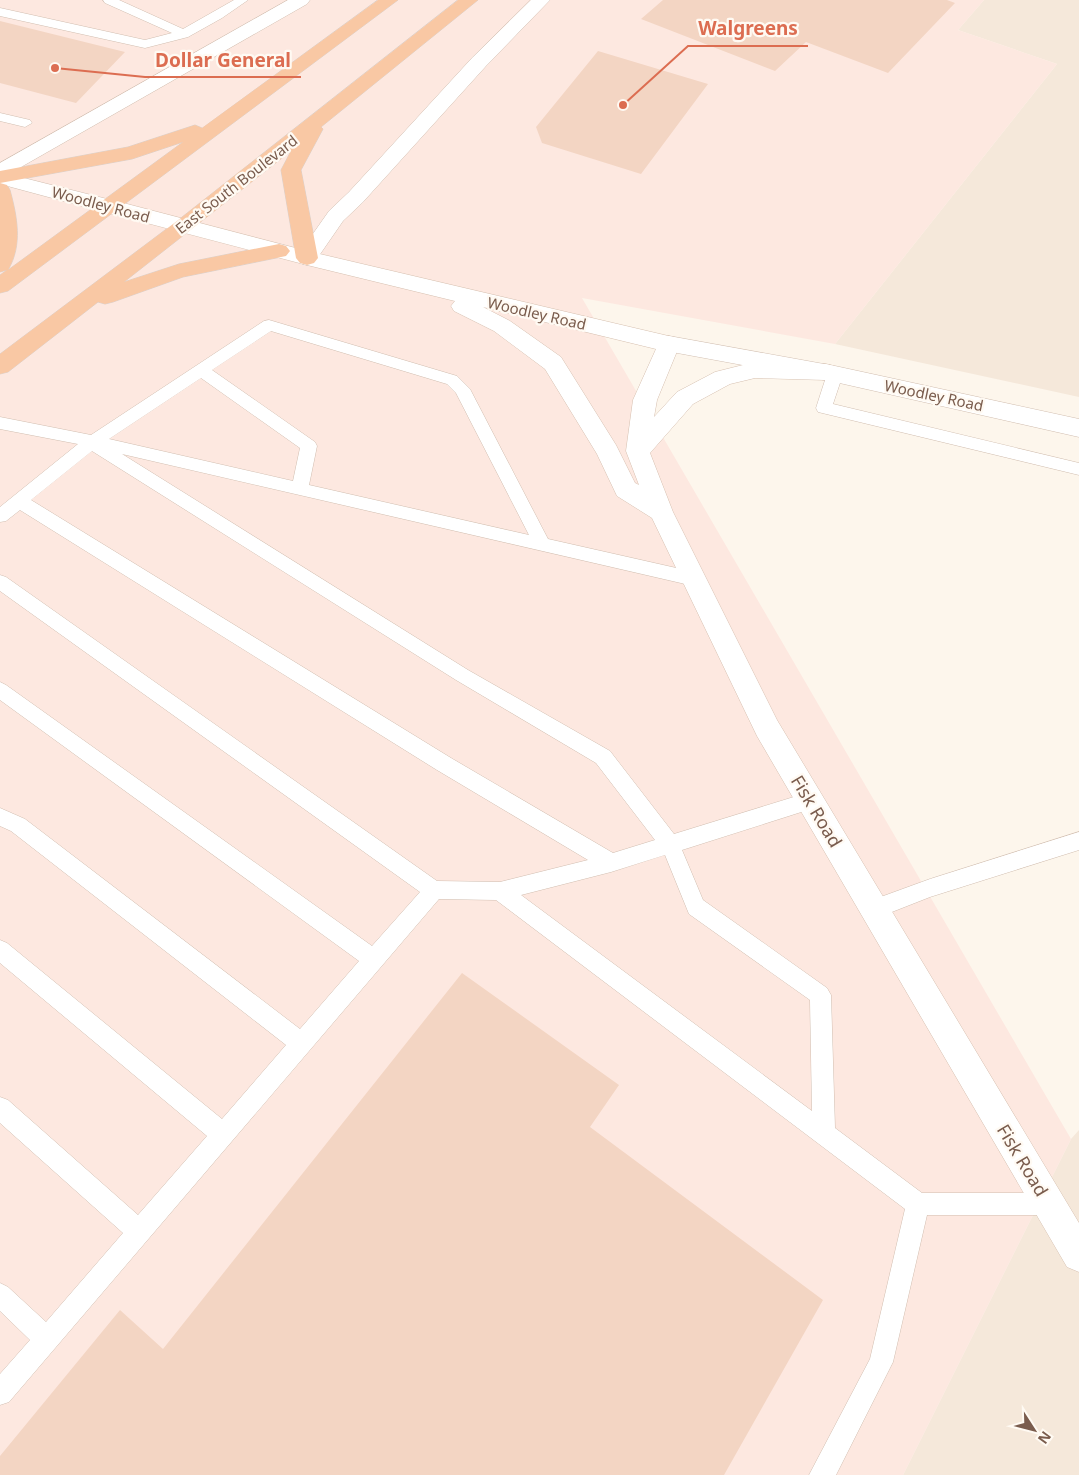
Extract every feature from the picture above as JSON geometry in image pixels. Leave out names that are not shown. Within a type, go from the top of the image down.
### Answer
[{"type":"highway","points":[[0,286],[389,0]]},
{"type":"highway","name":"East South Boulevard","points":[[0,366],[184,226],[469,0]]},
{"type":"highway","points":[[307,258],[291,170],[318,119]]},
{"type":"highway","points":[[0,178],[132,153],[222,122]]},
{"type":"highway","points":[[0,190],[8,222],[4,257],[0,265]]},
{"type":"highway","points":[[76,308],[141,283],[179,271],[279,251]]},
{"type":"main road","points":[[0,171],[301,0]]},
{"type":"main road","points":[[307,258],[336,216],[356,197],[479,62],[542,0]]},
{"type":"main road","name":"Woodley Road","points":[[0,178],[307,258],[669,344],[830,373],[1079,428]]},
{"type":"main road","points":[[425,287],[502,326],[553,363],[608,451],[626,489],[661,512]]},
{"type":"main road","name":"Fisk Road","points":[[669,344],[645,400],[638,451],[661,512],[767,728],[1079,1255]]},
{"type":"main road","points":[[638,451],[686,398],[723,378],[755,370],[830,373]]},
{"type":"lane","points":[[109,0],[184,34]]},
{"type":"lane","points":[[0,12],[145,44],[169,40],[195,30],[242,0]]},
{"type":"lane","points":[[0,117],[25,123]]},
{"type":"lane","points":[[0,516],[91,443],[269,325],[452,380],[462,389],[542,544]]},
{"type":"lane","points":[[201,370],[309,446],[300,489]]},
{"type":"lane","points":[[830,373],[824,408],[1079,469]]},
{"type":"lane","points":[[0,423],[42,430],[91,443],[694,579]]},
{"type":"lane","points":[[91,443],[462,675],[603,757],[670,844],[696,907],[820,995],[824,1134]]},
{"type":"lane","points":[[19,500],[444,764],[611,863]]},
{"type":"lane","points":[[0,582],[434,890],[500,891],[611,863],[810,801]]},
{"type":"lane","points":[[0,690],[374,960]]},
{"type":"lane","points":[[0,817],[18,825],[302,1044]]},
{"type":"lane","points":[[874,909],[930,888],[1079,841]]},
{"type":"lane","points":[[0,1393],[434,890]]},
{"type":"lane","points":[[500,891],[918,1204],[1049,1204]]},
{"type":"lane","points":[[0,950],[223,1134]]},
{"type":"lane","points":[[0,1108],[139,1232]]},
{"type":"lane","points":[[822,1475],[881,1362],[918,1204]]},
{"type":"lane","points":[[0,1295],[46,1339]]},
{"type":"shaded area","points":[[0,0],[984,0],[958,30],[1057,64],[835,344],[582,298],[1071,1139],[903,1475],[0,1475]]},
{"type":"shaded area","points":[[984,0],[1079,0],[1079,397],[835,344],[1057,64],[958,30]]},
{"type":"shaded area","points":[[1079,1130],[1079,1475],[903,1475],[1071,1139]]},
{"type":"building","points":[[663,0],[947,0],[955,3],[888,73],[806,42],[775,71],[641,19]]},
{"type":"building","points":[[0,21],[125,52],[76,103],[0,83]]},
{"type":"building","points":[[598,51],[708,84],[641,174],[542,143],[536,127]]},
{"type":"building","points":[[462,973],[619,1085],[590,1127],[823,1300],[724,1475],[0,1475],[0,1456],[120,1310],[163,1349]]},
{"type":"place","name":"Dollar General","points":[[55,68]]},
{"type":"place","name":"Walgreens","points":[[623,105]]}]
